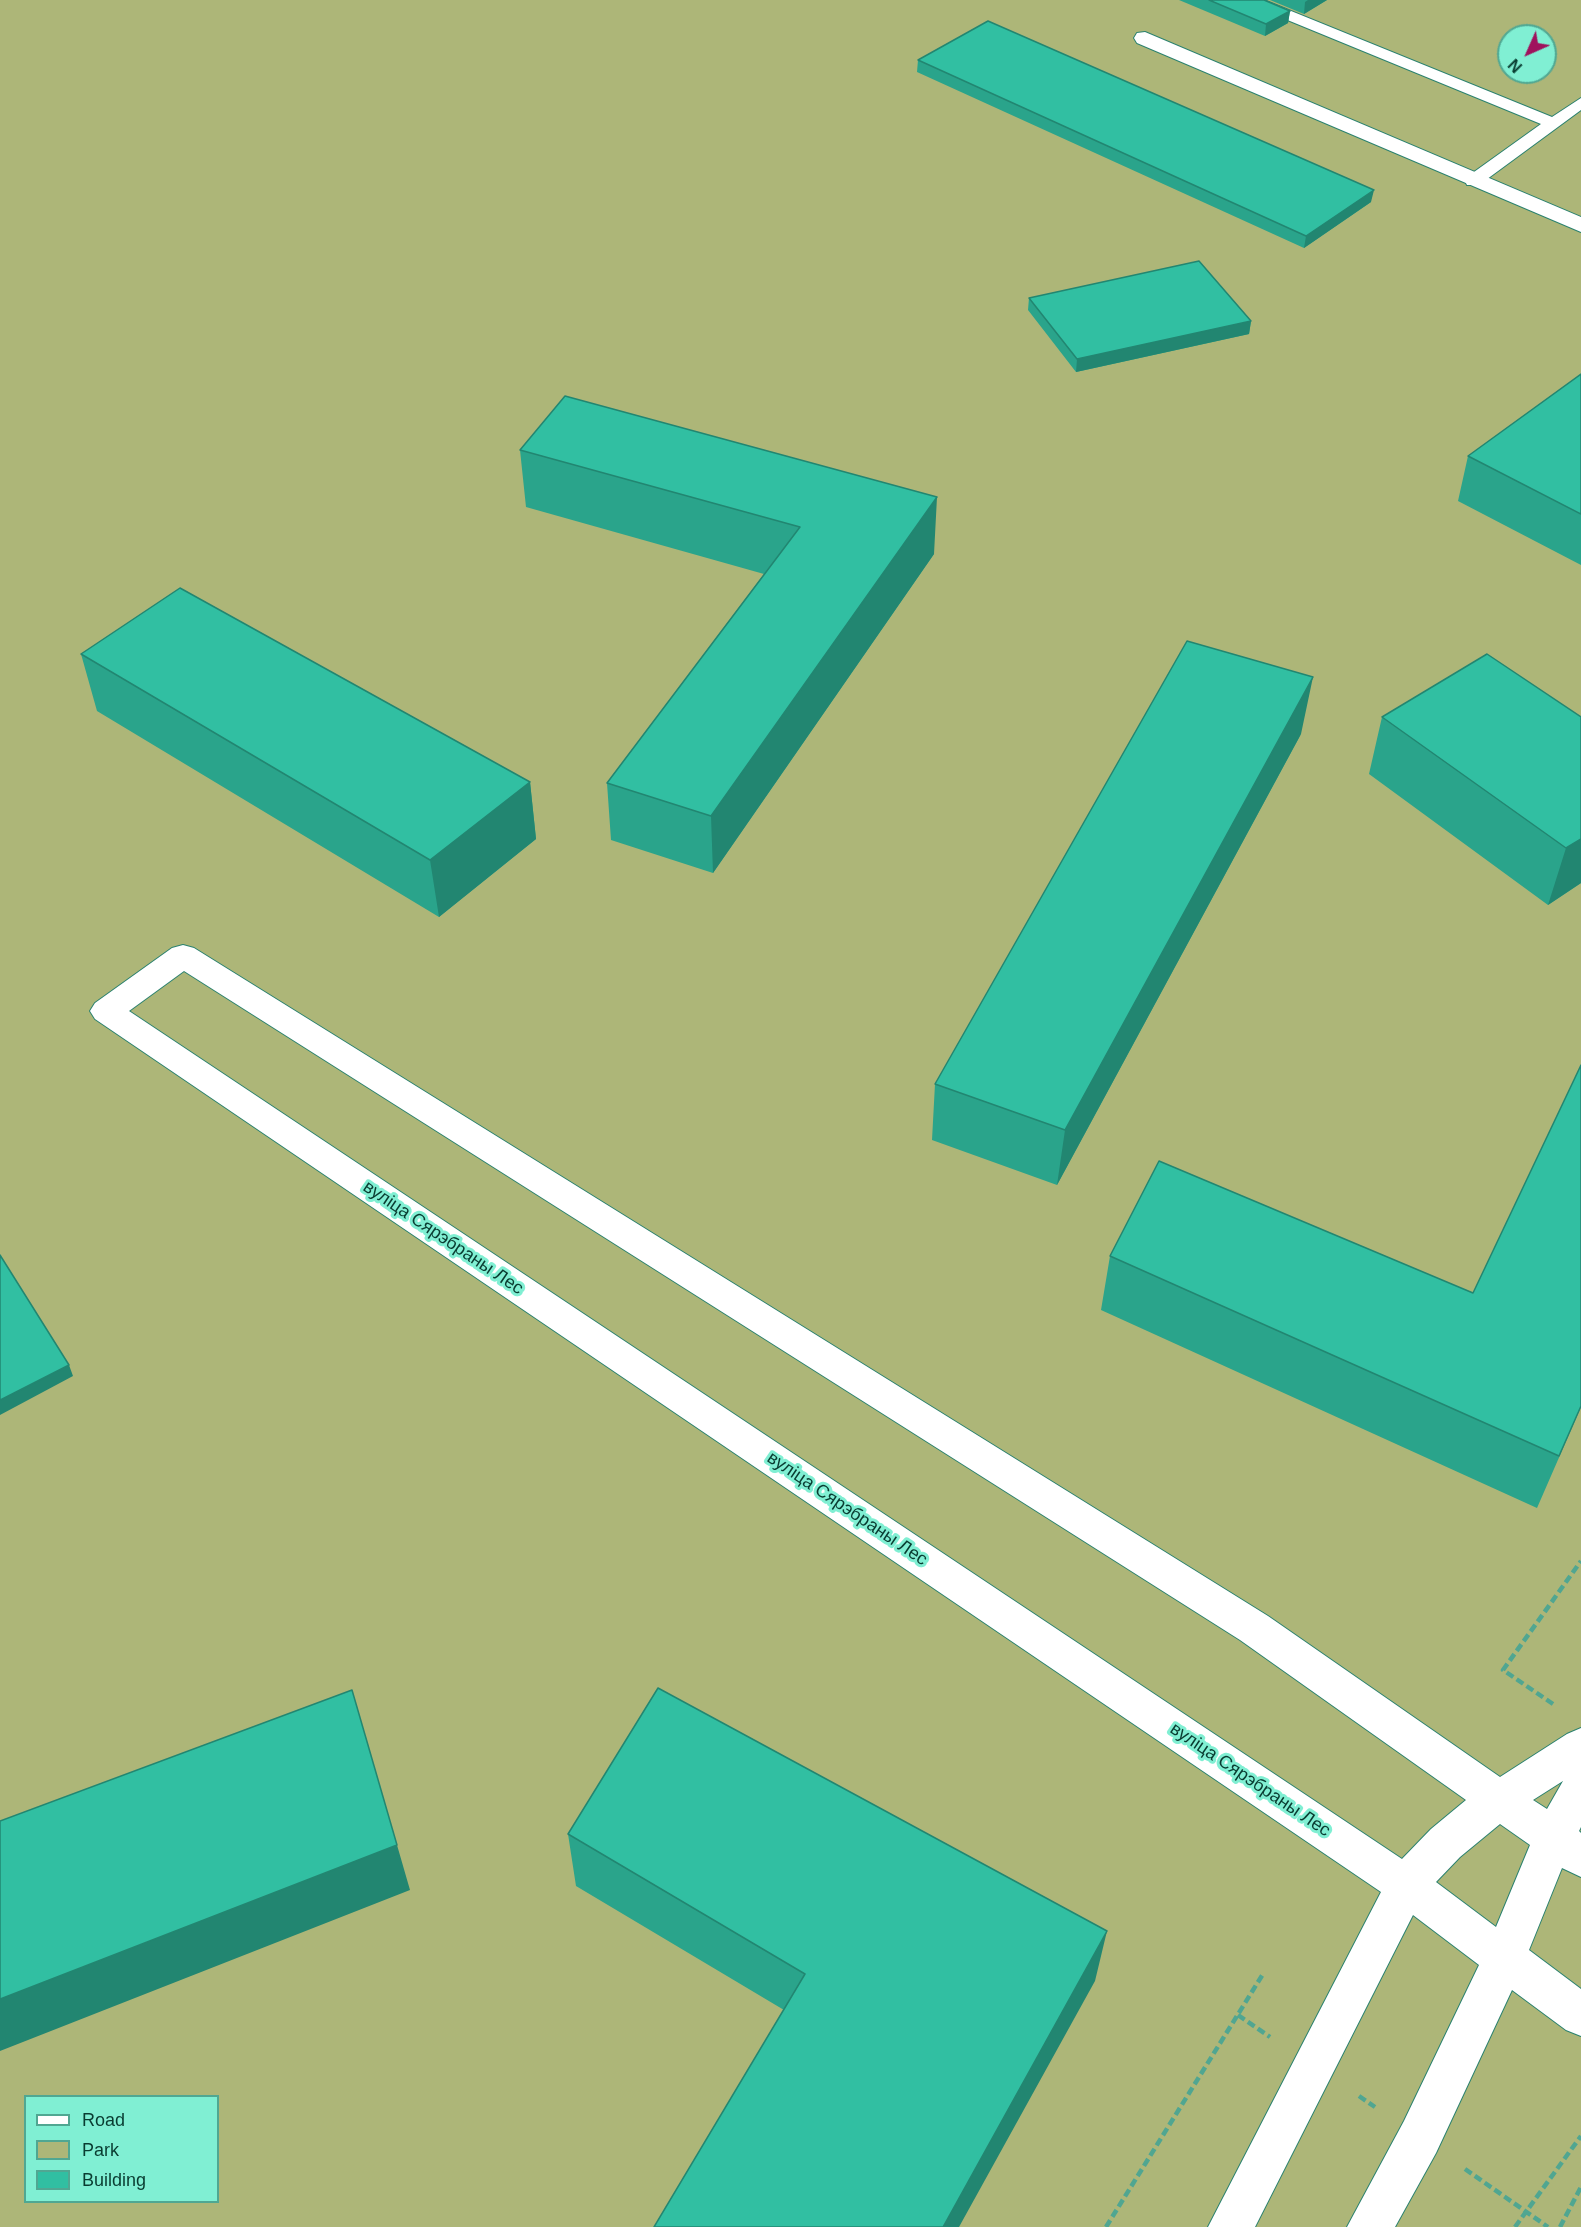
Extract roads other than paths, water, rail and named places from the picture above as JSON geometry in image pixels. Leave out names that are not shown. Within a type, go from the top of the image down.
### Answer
[{"type":"street","points":[[1145,38],[1473,181],[1581,225]]},
{"type":"street","name":"вуліца Сярэбраны Лес","points":[[1498,1800],[1254,1628],[183,956],[106,1011],[1406,1885],[1581,2015]]},
{"type":"street","points":[[1231,2227],[1406,1885],[1432,1854],[1459,1829],[1498,1800],[1581,1747]]},
{"type":"street","points":[[1370,2227],[1420,2137],[1504,1960],[1567,1848],[1581,1787]]},
{"type":"street","points":[[1498,1800],[1567,1848]]},
{"type":"lane","points":[[1251,0],[1553,123]]},
{"type":"lane","points":[[1473,181],[1581,103]]}]
